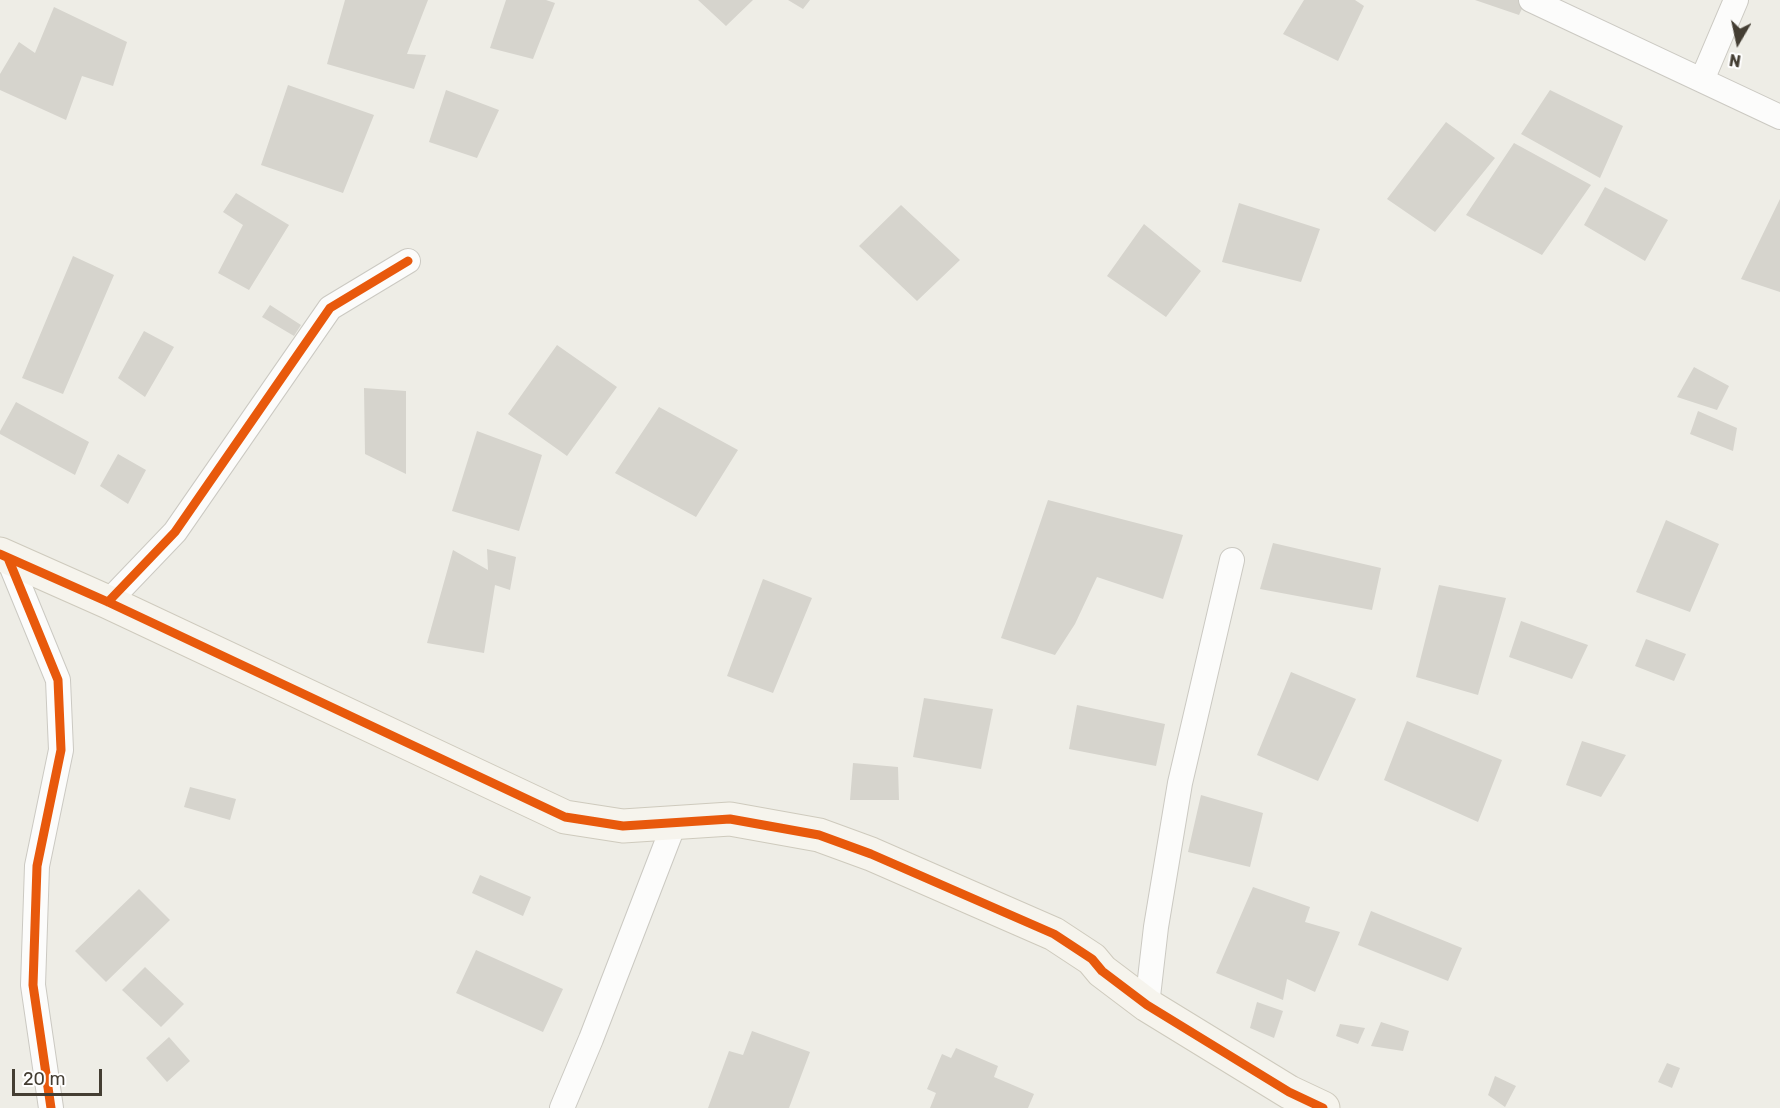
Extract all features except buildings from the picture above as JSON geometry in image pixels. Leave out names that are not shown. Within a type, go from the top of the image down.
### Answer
[{"type":"street","points":[[1531,0],[1780,117]]},
{"type":"street","points":[[1702,80],[1736,0]]},
{"type":"street","points":[[108,602],[175,532],[330,308],[408,261]]},
{"type":"street","points":[[4,556],[108,602],[565,817],[623,826],[730,819],[819,835],[871,854],[1054,934],[1092,959],[1102,971],[1147,1005],[1289,1092],[1323,1108]]},
{"type":"street","points":[[4,556],[58,680],[61,750],[37,867],[33,985],[51,1108]]},
{"type":"street","points":[[1147,1005],[1156,927],[1180,783],[1232,560]]},
{"type":"street","points":[[562,1108],[675,824]]},
{"type":"cycle path","points":[[108,602],[175,532],[330,308],[408,261]]},
{"type":"cycle path","points":[[0,554],[108,602],[565,817],[623,826],[730,819],[819,835],[871,854],[1054,934],[1092,959],[1102,971],[1147,1005],[1289,1092],[1323,1108]]},
{"type":"cycle path","points":[[8,558],[58,680],[61,750],[37,866],[33,985],[51,1108]]}]
